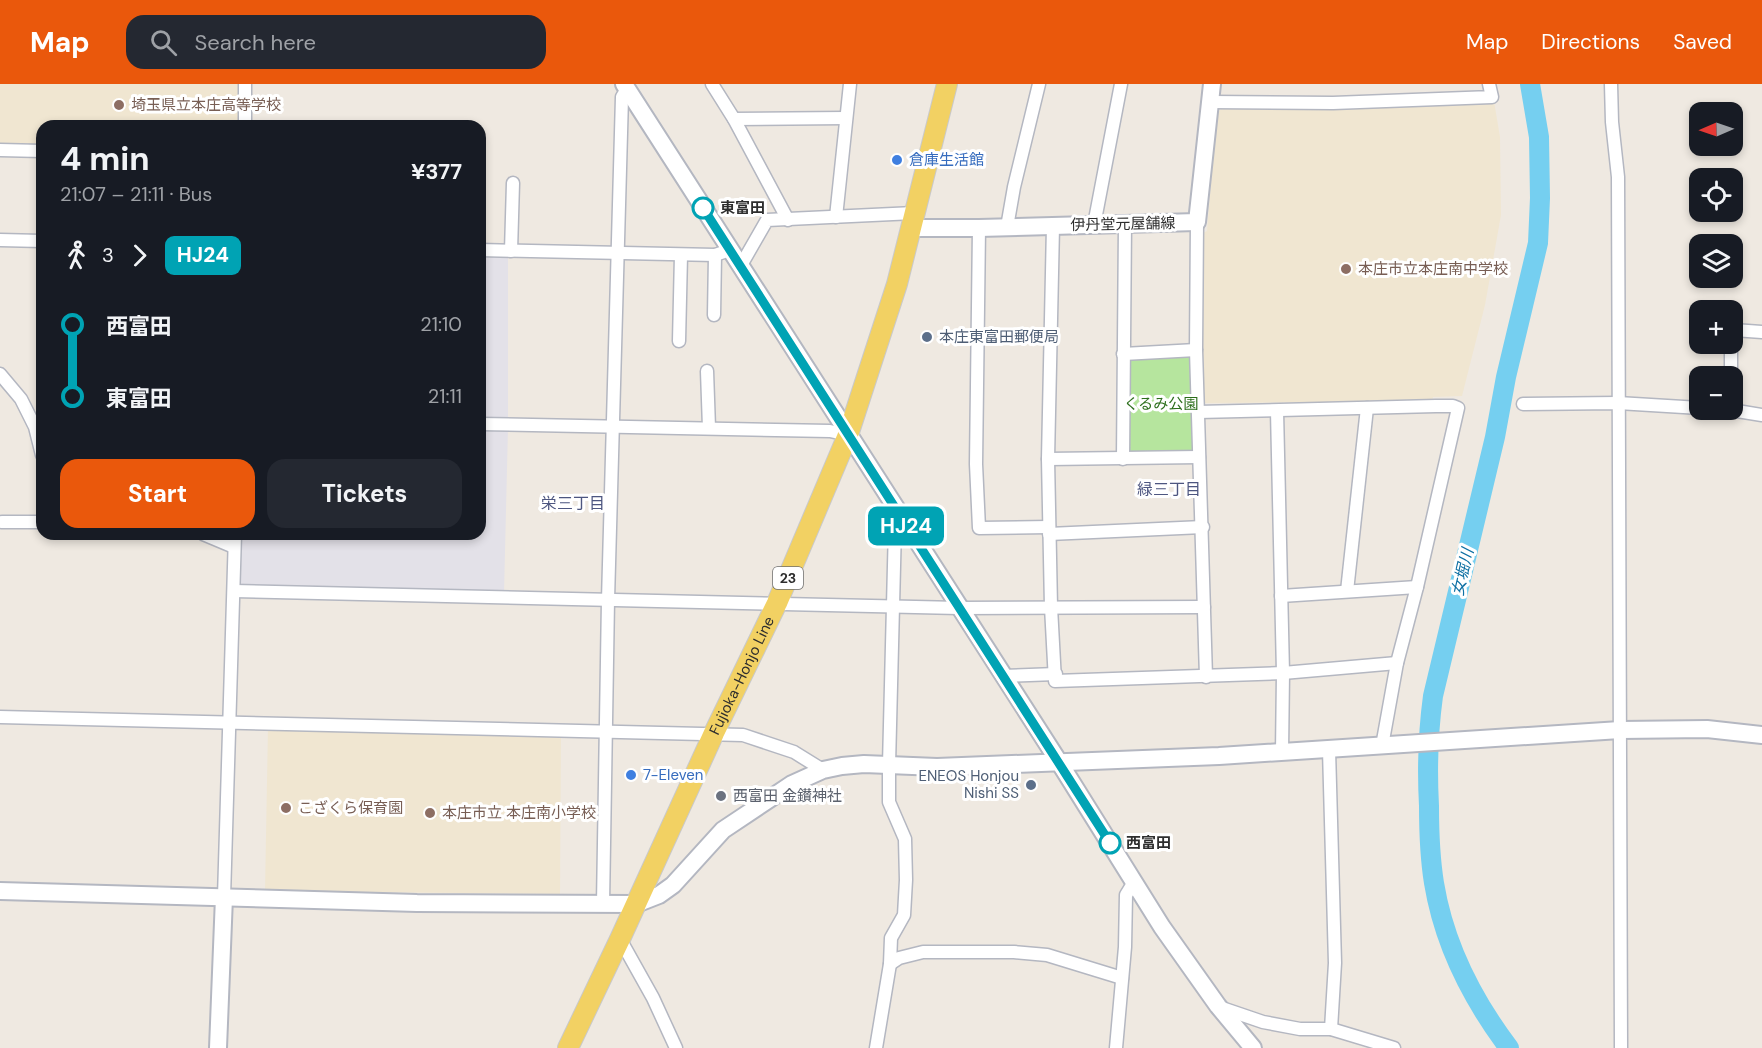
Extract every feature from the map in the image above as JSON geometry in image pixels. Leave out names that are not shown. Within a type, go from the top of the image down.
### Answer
[{"type":"main road","name":"Fujioka-Honjo Line","points":[[568,1048],[777,603],[848,435],[897,284],[946,84]]},
{"type":"street","points":[[244,120],[245,84]]},
{"type":"street","points":[[712,84],[734,119],[788,220]]},
{"type":"street","points":[[836,217],[850,84]]},
{"type":"street","points":[[1007,227],[1014,187],[1039,84]]},
{"type":"street","points":[[1094,225],[1121,84]]},
{"type":"street","name":"伊丹堂元屋舗線","points":[[913,220],[979,228],[1197,222],[1212,84]]},
{"type":"street","points":[[1211,102],[1333,103],[1492,98],[1489,84]]},
{"type":"street","points":[[1611,84],[1612,122],[1618,177],[1622,1048]]},
{"type":"street","points":[[625,86],[722,253],[740,267],[1190,969],[1253,1048]]},
{"type":"street","points":[[603,904],[617,254],[622,97],[625,86]]},
{"type":"street","points":[[734,119],[846,118]]},
{"type":"street","points":[[0,150],[36,151]]},
{"type":"street","points":[[511,251],[513,183]]},
{"type":"street","points":[[740,267],[767,220],[836,217],[913,220]]},
{"type":"street","points":[[1197,222],[1198,412],[1206,677]]},
{"type":"street","points":[[1123,459],[1125,224]]},
{"type":"street","points":[[1053,226],[1048,459],[1055,681],[1283,673],[1397,663]]},
{"type":"street","points":[[979,228],[976,464],[979,528],[1049,530],[1203,527]]},
{"type":"street","points":[[0,240],[36,240]]},
{"type":"street","points":[[486,250],[681,255],[722,253]]},
{"type":"street","points":[[714,315],[722,253]]},
{"type":"street","points":[[679,341],[681,255]]},
{"type":"street","points":[[1743,331],[1762,332]]},
{"type":"street","points":[[1123,354],[1197,350]]},
{"type":"street","points":[[707,370],[708,428]]},
{"type":"street","points":[[0,374],[21,399],[36,431]]},
{"type":"street","points":[[1523,404],[1618,403],[1689,407]]},
{"type":"street","points":[[1198,412],[1453,406],[1458,408],[1397,663],[1382,746]]},
{"type":"street","points":[[1347,591],[1367,408]]},
{"type":"street","points":[[1277,411],[1283,673],[1282,752]]},
{"type":"street","points":[[1743,412],[1762,415]]},
{"type":"street","points":[[28,414],[36,414]]},
{"type":"street","points":[[486,424],[830,431],[848,435]]},
{"type":"street","points":[[1048,459],[1199,457]]},
{"type":"street","points":[[876,1048],[890,964],[891,938],[904,915],[906,880],[905,839],[889,802],[895,526],[901,519]]},
{"type":"street","points":[[2,522],[36,522]]},
{"type":"street","points":[[218,1048],[235,540]]},
{"type":"street","points":[[1281,596],[1417,587]]},
{"type":"street","points":[[234,591],[894,607],[1204,607]]},
{"type":"street","points":[[1002,676],[1056,674]]},
{"type":"street","points":[[0,717],[714,733],[743,735],[765,741],[794,752],[823,770]]},
{"type":"street","points":[[0,891],[417,903],[636,904],[659,895],[673,885],[723,830],[792,784],[823,770],[864,764],[937,766],[1329,750],[1620,730],[1707,729],[1762,735]]},
{"type":"street","points":[[1329,750],[1335,963],[1331,1029]]},
{"type":"street","points":[[1116,1048],[1126,895],[1134,882]]},
{"type":"street","points":[[620,939],[653,998],[676,1048]]},
{"type":"street","points":[[890,964],[899,958],[923,952],[1014,952],[1047,955],[1122,978]]},
{"type":"street","points":[[1218,1006],[1263,1022],[1291,1027],[1331,1029],[1394,1048]]},
{"type":"shaded area","name":"埼玉県立本庄高等学校","points":[[0,84],[238,84],[238,120],[36,120],[36,146],[0,145]]},
{"type":"shaded area","name":"本庄市立本庄南中学校","points":[[1494,101],[1500,137],[1501,215],[1485,305],[1462,396],[1433,397],[1432,401],[1203,403],[1201,234],[1207,231],[1217,113],[1222,108]]},
{"type":"shaded area","points":[[486,253],[508,253],[508,418],[486,418]]},
{"type":"shaded area","points":[[486,428],[508,428],[504,593],[239,586],[240,540],[486,540]]},
{"type":"shaded area","name":"本庄市立 本庄南小学校","points":[[268,727],[561,734],[560,894],[265,891]]},
{"type":"green space","name":"くるみ公園","points":[[1189,354],[1192,357],[1195,448],[1191,451],[1131,454],[1127,449],[1128,360],[1131,357]]},
{"type":"waterway","name":"女堀川","points":[[1509,1048],[1483,1010],[1461,970],[1445,928],[1434,883],[1432,864],[1428,765],[1433,696],[1495,437],[1506,377],[1538,243],[1539,137],[1530,84]]},
{"type":"bus line","name":"HJ24","points":[[703,208],[1110,843]]},
{"type":"place","name":"埼玉県立本庄高等学校","points":[[119,105]]},
{"type":"place","name":"倉庫生活館","points":[[897,160]]},
{"type":"place","name":"東富田","points":[[703,208]]},
{"type":"place","name":"本庄市立本庄南中学校","points":[[1346,269]]},
{"type":"place","name":"本庄東富田郵便局","points":[[927,337]]},
{"type":"place","name":"7-Eleven","points":[[631,775]]},
{"type":"place","name":"ENEOS Honjou Nishi SS","points":[[1031,785]]},
{"type":"place","name":"西富田 金鑚神社","points":[[721,796]]},
{"type":"place","name":"こざくら保育園","points":[[286,808]]},
{"type":"place","name":"本庄市立 本庄南小学校","points":[[430,813]]},
{"type":"place","name":"西富田","points":[[1110,843]]},
{"type":"district","name":"緑三丁目","points":[[1169,489]]},
{"type":"district","name":"栄三丁目","points":[[573,503]]}]
